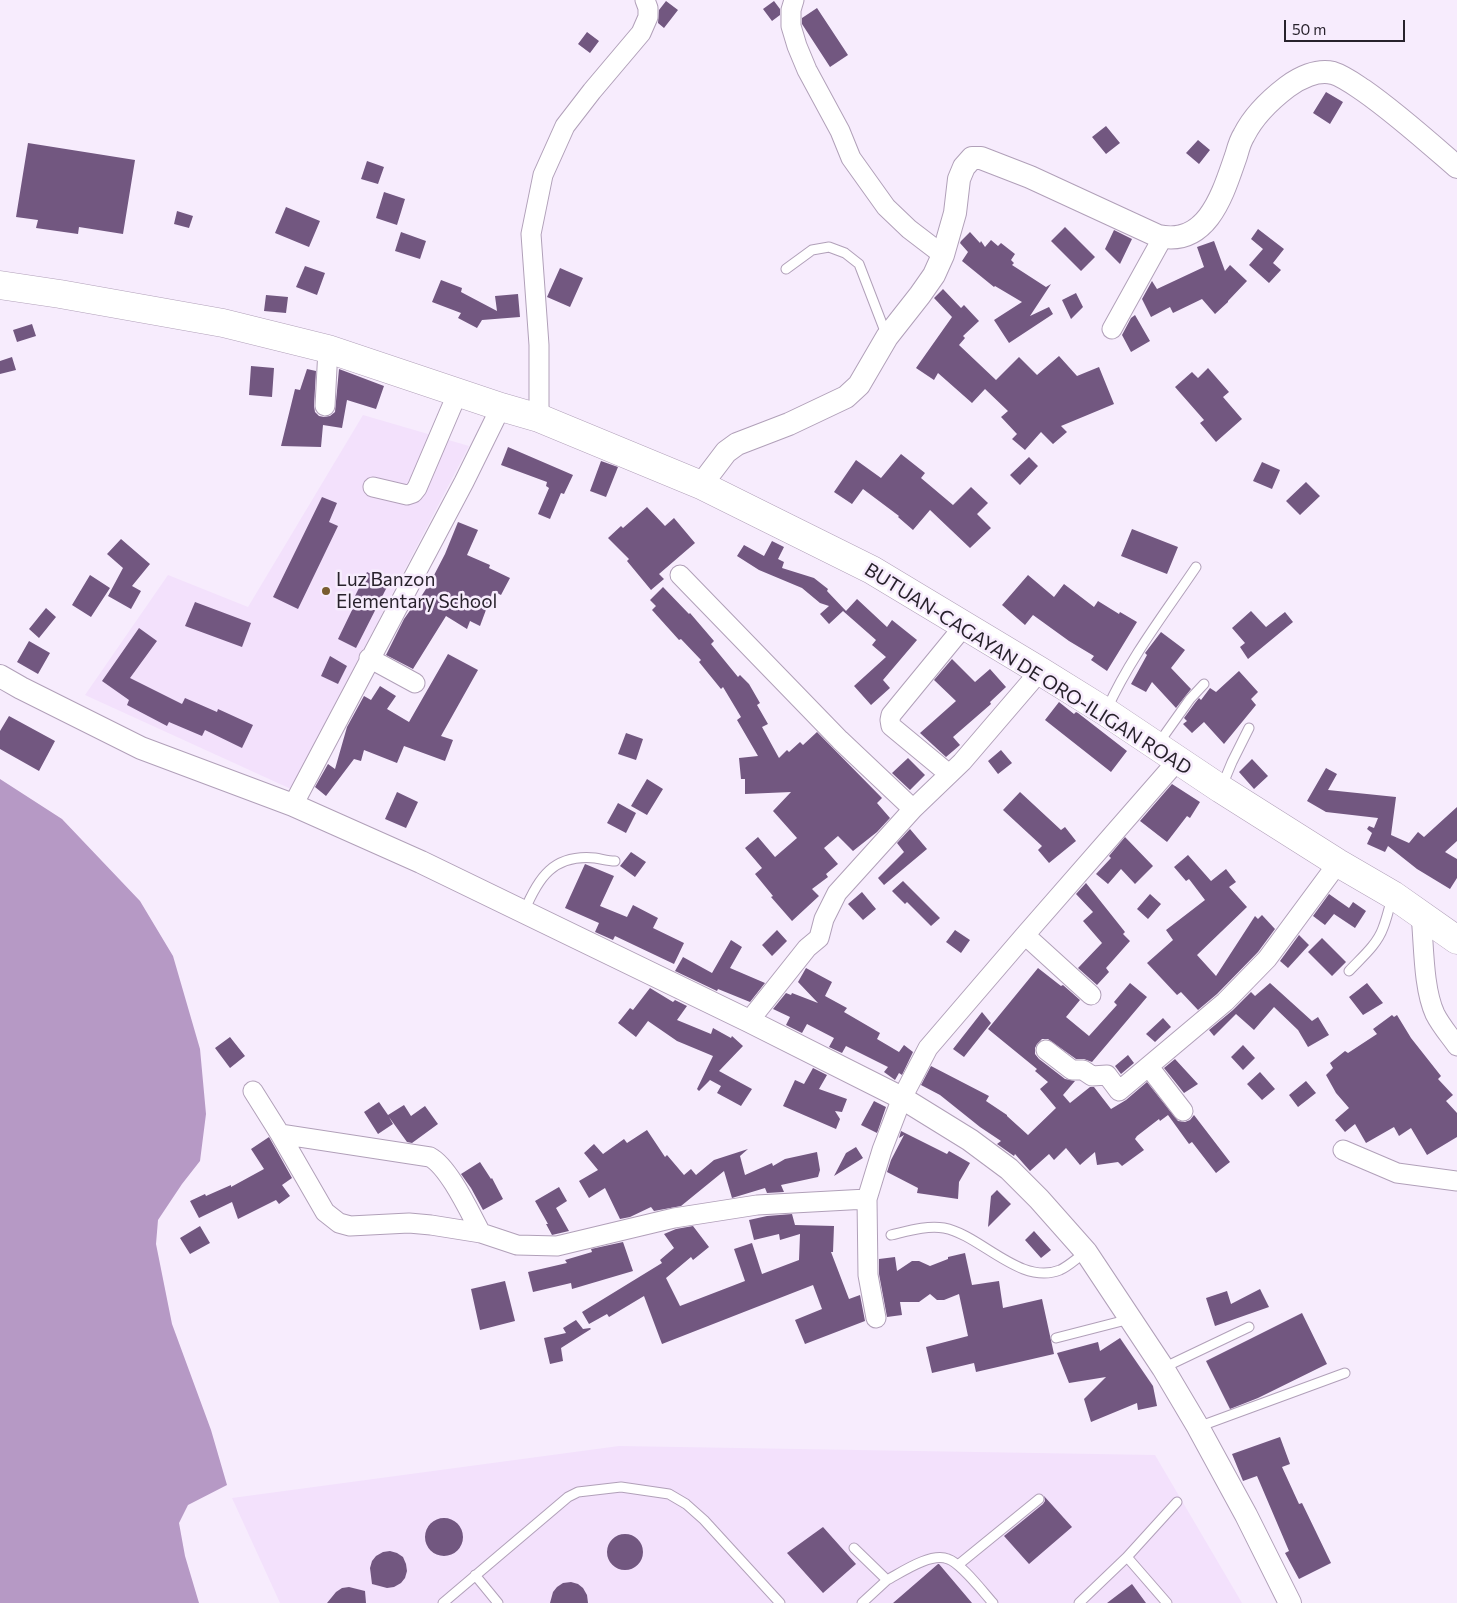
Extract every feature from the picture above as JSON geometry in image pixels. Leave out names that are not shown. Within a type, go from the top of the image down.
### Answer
[{"type":"highway","name":"BUTUAN-CAGAYAN DE ORO-ILIGAN ROAD","points":[[0,286],[60,294],[224,323],[328,349],[539,418],[701,485],[872,570],[1040,671],[1106,712],[1221,789],[1338,863],[1393,895],[1457,940]]},
{"type":"street","points":[[539,418],[539,345],[532,234],[543,175],[565,126],[641,33],[648,17],[648,8],[644,0]]},
{"type":"street","points":[[794,0],[791,10],[791,26],[795,40],[808,70],[840,130],[851,158],[886,207],[909,229],[943,255]]},
{"type":"street","points":[[701,485],[726,452],[737,444],[789,424],[846,396],[864,378],[887,337],[934,274],[943,255],[955,213],[959,179],[964,167],[972,158],[981,158],[1030,177],[1158,236],[1180,238],[1198,230],[1211,214],[1224,190],[1243,135],[1258,114],[1298,78],[1320,73],[1333,73],[1382,103],[1457,167]]},
{"type":"street","points":[[1112,329],[1163,237]]},
{"type":"street","points":[[325,406],[328,349]]},
{"type":"street","points":[[373,487],[407,496],[413,493],[417,488],[458,392]]},
{"type":"street","points":[[293,804],[464,482],[501,407]]},
{"type":"street","points":[[680,575],[820,719],[912,809]]},
{"type":"street","points":[[949,774],[891,726],[890,720],[891,715],[964,626]]},
{"type":"street","points":[[369,658],[416,683]]},
{"type":"street","points":[[748,1021],[807,948],[819,938],[824,919],[837,893],[912,809],[949,774],[1040,671]]},
{"type":"street","points":[[0,676],[141,748],[293,804],[420,862],[748,1021],[902,1098],[970,1140],[1009,1168],[1086,1252],[1163,1368],[1198,1427],[1290,1603]]},
{"type":"street","points":[[876,1318],[868,1275],[867,1199],[882,1150],[902,1098],[928,1048],[1025,935],[1167,753]]},
{"type":"street","points":[[1046,1050],[1072,1070],[1083,1070],[1092,1076],[1108,1075],[1119,1091],[1225,1002],[1267,959],[1338,863]]},
{"type":"street","points":[[1421,915],[1426,974],[1431,999],[1436,1015],[1457,1046]]},
{"type":"street","points":[[1025,935],[1091,995]]},
{"type":"street","points":[[1149,1067],[1182,1111]]},
{"type":"street","points":[[253,1091],[325,1212],[339,1223],[350,1226],[408,1223],[431,1225],[481,1233],[517,1245],[557,1246],[674,1218],[757,1205],[867,1199]]},
{"type":"street","points":[[280,1134],[430,1157],[437,1161],[449,1178],[481,1233]]},
{"type":"street","points":[[1343,1150],[1397,1173],[1457,1181]]},
{"type":"lane","points":[[786,269],[812,250],[829,246],[845,253],[860,264],[887,337]]},
{"type":"lane","points":[[1106,712],[1118,684],[1196,567]]},
{"type":"lane","points":[[1167,753],[1190,699],[1204,684]]},
{"type":"lane","points":[[1221,789],[1232,762],[1250,728]]},
{"type":"lane","points":[[524,912],[534,888],[552,868],[565,860],[595,858],[615,861]]},
{"type":"lane","points":[[1348,971],[1378,938],[1383,929],[1393,895]]},
{"type":"lane","points":[[891,1236],[917,1228],[942,1228],[962,1234],[1016,1266],[1033,1271],[1061,1270],[1086,1252]]},
{"type":"lane","points":[[1056,1338],[1130,1319]]},
{"type":"lane","points":[[1163,1368],[1250,1326]]},
{"type":"lane","points":[[1198,1427],[1345,1373]]},
{"type":"lane","points":[[442,1603],[568,1497],[578,1492],[621,1487],[669,1494],[686,1504],[704,1520],[780,1603]]},
{"type":"lane","points":[[958,1565],[1039,1498]]},
{"type":"lane","points":[[1079,1603],[1126,1557],[1177,1502]]},
{"type":"lane","points":[[854,1548],[887,1580]]},
{"type":"lane","points":[[1126,1557],[1167,1603]]},
{"type":"lane","points":[[862,1603],[887,1580],[926,1560],[948,1558],[958,1565],[993,1603]]},
{"type":"lane","points":[[475,1576],[498,1603]]},
{"type":"shaded area","name":"Luz Banzon Elementary School","points":[[363,415],[469,446],[291,789],[85,695],[168,575],[248,607]]},
{"type":"shaded area","points":[[0,779],[62,819],[140,901],[173,956],[200,1049],[206,1114],[200,1161],[158,1220],[156,1244],[172,1324],[211,1430],[227,1485],[188,1505],[179,1523],[185,1556],[199,1603],[0,1603]]},
{"type":"shaded area","points":[[619,1446],[1155,1455],[1242,1603],[280,1603],[232,1498]]},
{"type":"building","points":[[666,1],[678,10],[664,28],[658,23],[659,10]]},
{"type":"building","points":[[774,1],[780,9],[780,15],[772,21],[763,9]]},
{"type":"building","points":[[817,8],[848,55],[830,67],[802,24],[802,18]]},
{"type":"building","points":[[587,32],[599,41],[590,53],[578,44]]},
{"type":"building","points":[[1326,92],[1343,102],[1330,124],[1313,113]]},
{"type":"building","points":[[1106,126],[1120,143],[1106,154],[1092,137]]},
{"type":"building","points":[[1198,140],[1210,150],[1199,164],[1186,153]]},
{"type":"building","points":[[28,143],[135,160],[123,234],[79,227],[78,234],[36,228],[38,220],[16,217]]},
{"type":"building","points":[[367,161],[384,167],[378,184],[361,179]]},
{"type":"building","points":[[384,192],[405,199],[397,225],[376,218]]},
{"type":"building","points":[[286,207],[320,221],[309,247],[275,233]]},
{"type":"building","points":[[177,211],[193,216],[189,228],[174,224]]},
{"type":"building","points":[[1065,227],[1095,257],[1081,271],[1051,241]]},
{"type":"building","points":[[1258,229],[1284,249],[1273,263],[1281,270],[1269,283],[1249,265],[1263,249],[1251,239]]},
{"type":"building","points":[[1114,230],[1132,239],[1120,264],[1105,249]]},
{"type":"building","points":[[401,232],[426,241],[420,259],[395,251]]},
{"type":"building","points":[[970,232],[985,247],[991,240],[998,246],[1001,243],[1015,254],[1011,260],[1014,263],[1012,265],[1046,287],[1051,284],[1030,316],[1049,307],[1053,314],[1009,343],[994,320],[1022,302],[994,287],[962,261],[968,252],[960,243]]},
{"type":"building","points":[[1214,241],[1225,271],[1230,265],[1247,281],[1215,314],[1202,299],[1173,313],[1170,307],[1151,317],[1142,299],[1152,281],[1157,289],[1204,267],[1197,247]]},
{"type":"building","points":[[305,266],[325,273],[317,295],[296,287]]},
{"type":"building","points":[[560,268],[583,278],[570,307],[547,297]]},
{"type":"building","points":[[441,280],[462,288],[461,292],[497,311],[495,296],[518,294],[520,317],[482,320],[477,328],[458,318],[461,313],[432,302]]},
{"type":"building","points":[[943,289],[961,308],[964,305],[979,321],[963,336],[965,338],[959,345],[996,380],[1019,357],[1037,375],[1059,356],[1077,376],[1099,367],[1114,404],[1061,426],[1067,432],[1053,444],[1041,432],[1025,450],[1012,439],[1017,434],[1001,417],[1008,411],[985,389],[972,403],[938,373],[934,380],[916,368],[952,317],[934,298]]},
{"type":"building","points":[[1076,293],[1083,307],[1071,319],[1062,300]]},
{"type":"building","points":[[266,295],[288,297],[286,313],[264,311]]},
{"type":"building","points":[[1135,315],[1150,341],[1131,352],[1122,335],[1131,318]]},
{"type":"building","points":[[32,324],[36,336],[17,342],[13,330]]},
{"type":"building","points":[[12,357],[16,370],[0,374],[0,361]]},
{"type":"building","points":[[251,366],[274,368],[272,397],[249,395]]},
{"type":"building","points":[[1208,368],[1229,392],[1223,397],[1242,419],[1216,442],[1200,423],[1204,420],[1175,387],[1192,372],[1198,378]]},
{"type":"building","points":[[307,369],[316,371],[314,406],[315,412],[319,416],[330,416],[335,412],[339,369],[384,386],[376,409],[347,400],[342,428],[323,425],[321,447],[281,446],[295,389],[300,390]]},
{"type":"building","points":[[508,447],[573,475],[564,494],[561,493],[550,519],[538,514],[549,488],[546,486],[547,482],[501,465]]},
{"type":"building","points":[[901,454],[925,473],[921,478],[953,505],[971,487],[988,503],[977,514],[991,528],[970,548],[930,510],[913,530],[899,516],[863,489],[852,504],[834,492],[856,460],[881,478]]},
{"type":"building","points":[[1029,457],[1038,466],[1020,485],[1010,475]]},
{"type":"building","points":[[601,461],[618,467],[606,497],[590,491]]},
{"type":"building","points":[[1262,462],[1280,470],[1272,489],[1253,481]]},
{"type":"building","points":[[1306,482],[1320,496],[1300,515],[1286,501]]},
{"type":"building","points":[[322,497],[337,503],[329,522],[338,526],[298,609],[273,597]]},
{"type":"building","points":[[647,507],[665,526],[674,518],[695,543],[659,574],[664,579],[651,590],[627,561],[629,559],[608,538],[621,526],[623,528]]},
{"type":"building","points":[[458,522],[478,530],[467,555],[490,565],[489,568],[510,578],[501,595],[493,591],[480,626],[470,621],[467,629],[446,616],[413,669],[386,655],[404,619],[431,581]]},
{"type":"building","points":[[1132,529],[1178,547],[1167,574],[1121,556]]},
{"type":"building","points":[[121,539],[150,564],[132,586],[141,591],[131,609],[108,596],[123,568],[107,554]]},
{"type":"building","points":[[772,541],[784,547],[778,559],[784,562],[782,568],[814,578],[828,589],[827,591],[846,611],[857,599],[887,627],[892,620],[917,640],[883,680],[890,688],[871,705],[854,686],[886,657],[872,645],[876,640],[843,611],[829,624],[820,614],[829,606],[820,603],[802,588],[759,570],[737,556],[744,545],[764,556]]},
{"type":"building","points":[[367,572],[389,583],[356,648],[338,639],[354,606],[351,604]]},
{"type":"building","points":[[90,575],[110,588],[91,617],[72,605]]},
{"type":"building","points":[[1028,575],[1054,597],[1064,584],[1094,607],[1098,601],[1137,622],[1107,671],[1091,660],[1094,656],[1033,615],[1025,625],[1002,605]]},
{"type":"building","points":[[663,587],[690,613],[714,641],[711,644],[738,677],[740,675],[749,684],[760,703],[757,705],[768,724],[762,727],[779,758],[787,750],[789,752],[800,742],[803,745],[817,732],[882,798],[877,803],[890,818],[877,832],[853,851],[838,836],[824,848],[838,864],[826,874],[828,877],[812,889],[819,896],[792,921],[771,897],[773,896],[755,874],[762,868],[745,848],[758,837],[775,857],[797,838],[773,811],[791,792],[745,794],[745,779],[741,779],[739,758],[758,756],[737,720],[741,717],[723,687],[721,689],[699,662],[701,660],[681,639],[679,640],[652,610],[656,606],[650,600]]},
{"type":"building","points":[[195,602],[251,623],[242,647],[185,626]]},
{"type":"building","points":[[46,608],[56,617],[39,638],[29,629]]},
{"type":"building","points":[[1251,611],[1266,627],[1285,612],[1293,622],[1248,659],[1240,647],[1245,643],[1232,628]]},
{"type":"building","points":[[139,628],[157,641],[130,678],[182,704],[185,698],[217,712],[218,709],[253,725],[242,748],[205,730],[202,736],[169,722],[167,726],[127,705],[129,700],[102,681]]},
{"type":"building","points":[[1161,632],[1185,650],[1171,668],[1191,689],[1176,708],[1152,682],[1146,692],[1131,684],[1147,655],[1145,653]]},
{"type":"building","points":[[29,641],[50,653],[38,674],[17,662]]},
{"type":"building","points":[[448,654],[478,670],[441,736],[453,740],[445,761],[404,746],[397,763],[364,750],[361,761],[354,759],[326,796],[315,787],[328,764],[335,769],[347,727],[364,696],[371,700],[380,686],[396,696],[387,709],[409,722]]},
{"type":"building","points":[[330,656],[347,666],[338,684],[321,676]]},
{"type":"building","points":[[952,659],[975,682],[990,669],[1006,687],[990,702],[991,704],[953,737],[960,745],[946,757],[920,733],[956,701],[934,680]]},
{"type":"building","points":[[1239,671],[1258,692],[1251,699],[1256,705],[1224,744],[1204,722],[1192,733],[1183,724],[1187,721],[1184,718],[1195,703],[1199,698],[1201,700],[1210,688],[1216,692]]},
{"type":"building","points":[[1059,702],[1074,714],[1078,713],[1127,751],[1111,772],[1045,720]]},
{"type":"building","points":[[9,716],[55,741],[39,771],[0,749],[0,731]]},
{"type":"building","points":[[626,733],[643,739],[636,760],[618,754]]},
{"type":"building","points":[[1001,750],[1012,763],[998,774],[988,761]]},
{"type":"building","points":[[908,758],[925,775],[910,790],[892,773]]},
{"type":"building","points":[[1252,759],[1268,776],[1254,789],[1239,772]]},
{"type":"building","points":[[1326,768],[1337,774],[1328,790],[1396,797],[1391,835],[1409,843],[1418,832],[1424,837],[1457,807],[1457,841],[1445,852],[1457,859],[1457,878],[1450,889],[1417,869],[1388,846],[1385,852],[1367,844],[1372,833],[1367,829],[1369,826],[1374,828],[1378,818],[1326,812],[1307,801]]},
{"type":"building","points":[[647,779],[663,789],[647,815],[631,806]]},
{"type":"building","points":[[1172,784],[1200,802],[1190,818],[1187,816],[1167,842],[1140,821]]},
{"type":"building","points":[[397,792],[418,802],[406,828],[385,819]]},
{"type":"building","points":[[1020,792],[1061,830],[1065,827],[1076,841],[1049,863],[1038,850],[1042,846],[1003,810]]},
{"type":"building","points":[[618,803],[636,813],[626,833],[607,823]]},
{"type":"building","points":[[910,829],[927,849],[884,885],[878,878],[904,852],[897,843]]},
{"type":"building","points":[[1125,837],[1153,866],[1135,884],[1121,869],[1108,884],[1096,874],[1111,858],[1109,856]]},
{"type":"building","points":[[631,852],[646,862],[635,877],[620,866]]},
{"type":"building","points":[[1188,855],[1211,881],[1226,869],[1236,882],[1229,887],[1247,907],[1197,955],[1216,976],[1255,916],[1258,919],[1262,915],[1275,929],[1258,952],[1217,994],[1198,1010],[1181,992],[1177,995],[1147,963],[1173,940],[1166,930],[1205,900],[1189,879],[1186,881],[1174,867]]},
{"type":"building","points":[[585,864],[614,876],[600,906],[627,917],[633,905],[658,918],[653,928],[684,943],[674,964],[615,936],[613,940],[595,932],[599,923],[565,908]]},
{"type":"building","points":[[903,881],[940,918],[931,926],[907,902],[905,904],[892,891]]},
{"type":"building","points":[[1086,883],[1130,941],[1106,968],[1109,972],[1097,985],[1078,968],[1102,943],[1083,921],[1093,912],[1076,894]]},
{"type":"building","points":[[862,892],[876,909],[863,920],[848,904]]},
{"type":"building","points":[[1150,894],[1161,904],[1148,919],[1137,909]]},
{"type":"building","points":[[1329,894],[1349,908],[1353,902],[1366,911],[1355,928],[1334,914],[1325,925],[1313,916]]},
{"type":"building","points":[[777,930],[787,941],[772,956],[762,945]]},
{"type":"building","points":[[955,930],[970,940],[961,953],[946,942]]},
{"type":"building","points":[[1299,935],[1309,945],[1288,968],[1280,961]]},
{"type":"building","points":[[1322,938],[1346,962],[1332,976],[1308,952]]},
{"type":"building","points":[[731,940],[742,947],[730,968],[765,983],[750,1002],[718,989],[717,991],[675,971],[683,957],[712,973]]},
{"type":"building","points":[[806,968],[832,982],[825,996],[847,1008],[844,1012],[880,1033],[877,1039],[899,1052],[904,1045],[913,1052],[902,1075],[899,1073],[895,1080],[884,1072],[888,1067],[846,1046],[842,1053],[829,1047],[834,1038],[807,1024],[802,1033],[786,1025],[790,1017],[773,1009],[786,993],[791,995],[792,993],[818,1003],[798,982]]},
{"type":"building","points":[[1038,968],[1061,986],[1063,985],[1080,1000],[1066,1017],[1089,1036],[1117,1005],[1114,1002],[1130,983],[1147,997],[1092,1062],[1076,1059],[1048,1039],[1042,1039],[1037,1044],[1035,1054],[1039,1059],[1065,1079],[1075,1081],[1063,1095],[1070,1103],[1090,1087],[1094,1087],[1111,1109],[1126,1100],[1147,1082],[1178,1121],[1185,1122],[1194,1115],[1230,1162],[1216,1173],[1192,1142],[1189,1144],[1168,1115],[1160,1121],[1159,1119],[1137,1136],[1135,1139],[1144,1150],[1122,1166],[1118,1162],[1097,1165],[1095,1152],[1080,1165],[1066,1148],[1054,1160],[1049,1154],[1030,1171],[1015,1154],[1014,1156],[997,1144],[1001,1141],[940,1095],[921,1085],[931,1066],[989,1096],[986,1101],[1007,1115],[1028,1135],[1056,1108],[1040,1089],[1048,1082],[1035,1071],[1037,1069],[988,1029]]},
{"type":"building","points":[[1270,983],[1312,1021],[1318,1017],[1329,1035],[1308,1047],[1298,1030],[1274,1007],[1254,1030],[1236,1014],[1214,1036],[1209,1030],[1251,992],[1255,996]]},
{"type":"building","points":[[1367,983],[1383,1003],[1363,1015],[1349,997]]},
{"type":"building","points":[[650,988],[673,1002],[675,1000],[687,1006],[677,1020],[711,1034],[713,1028],[731,1038],[732,1036],[743,1046],[719,1071],[752,1089],[741,1106],[717,1093],[721,1086],[710,1080],[699,1091],[697,1089],[713,1056],[677,1041],[648,1021],[636,1037],[618,1023],[630,1008],[633,1010]]},
{"type":"building","points":[[982,1012],[991,1023],[964,1057],[953,1049]]},
{"type":"building","points":[[1392,1015],[1394,1017],[1397,1015],[1411,1038],[1441,1076],[1438,1079],[1453,1095],[1446,1101],[1457,1113],[1457,1137],[1427,1155],[1411,1128],[1399,1136],[1394,1127],[1366,1143],[1355,1124],[1345,1132],[1335,1120],[1349,1108],[1336,1093],[1326,1075],[1333,1068],[1330,1063],[1345,1051],[1348,1053],[1377,1034],[1373,1029]]},
{"type":"building","points":[[1163,1018],[1171,1027],[1155,1042],[1146,1034]]},
{"type":"building","points":[[230,1037],[245,1056],[230,1068],[215,1048]]},
{"type":"building","points":[[1243,1045],[1255,1058],[1243,1070],[1231,1057]]},
{"type":"building","points":[[1128,1055],[1134,1063],[1121,1074],[1115,1066]]},
{"type":"building","points":[[1175,1059],[1198,1084],[1184,1093],[1164,1068]]},
{"type":"building","points":[[813,1068],[827,1075],[819,1089],[847,1099],[842,1112],[835,1111],[840,1119],[836,1129],[783,1106],[795,1080],[804,1084]]},
{"type":"building","points":[[1260,1072],[1275,1089],[1262,1100],[1247,1084]]},
{"type":"building","points":[[1306,1081],[1316,1093],[1298,1107],[1289,1095]]},
{"type":"building","points":[[874,1101],[886,1107],[877,1133],[861,1125]]},
{"type":"building","points":[[379,1102],[388,1115],[404,1105],[411,1116],[425,1106],[438,1124],[412,1143],[407,1142],[389,1117],[393,1124],[378,1134],[364,1112]]},
{"type":"building","points":[[647,1130],[665,1157],[667,1155],[684,1175],[691,1169],[696,1175],[714,1160],[748,1149],[740,1156],[745,1175],[772,1163],[773,1166],[785,1159],[817,1152],[820,1170],[818,1177],[781,1185],[784,1192],[767,1193],[765,1188],[732,1198],[724,1171],[681,1206],[654,1211],[651,1207],[630,1217],[620,1219],[605,1188],[589,1198],[579,1181],[598,1170],[584,1153],[594,1144],[603,1154],[624,1139],[627,1143]]},
{"type":"building","points":[[901,1131],[947,1154],[949,1151],[970,1163],[959,1182],[958,1199],[917,1193],[918,1188],[887,1172],[904,1135],[899,1138]]},
{"type":"building","points":[[269,1137],[292,1178],[282,1185],[290,1196],[279,1204],[276,1200],[238,1219],[232,1202],[199,1218],[190,1201],[231,1185],[231,1187],[264,1169],[251,1149]]},
{"type":"building","points":[[856,1147],[863,1158],[834,1176],[846,1153]]},
{"type":"building","points":[[480,1162],[492,1178],[503,1199],[483,1210],[461,1174]]},
{"type":"building","points":[[559,1187],[567,1201],[556,1208],[569,1231],[552,1235],[535,1201]]},
{"type":"building","points":[[997,1190],[1011,1204],[988,1227],[991,1196]]},
{"type":"building","points":[[792,1214],[795,1225],[834,1226],[833,1252],[831,1252],[849,1299],[860,1295],[865,1321],[805,1344],[795,1320],[822,1309],[813,1285],[662,1344],[644,1296],[609,1317],[607,1314],[589,1324],[582,1312],[662,1263],[660,1260],[674,1248],[664,1234],[676,1229],[693,1226],[709,1247],[693,1260],[691,1257],[666,1278],[680,1306],[745,1281],[734,1249],[752,1243],[762,1274],[799,1260],[800,1234],[780,1240],[779,1234],[754,1240],[749,1220]]},
{"type":"building","points":[[200,1226],[210,1243],[190,1254],[180,1238]]},
{"type":"building","points":[[1034,1231],[1051,1250],[1041,1258],[1025,1240]]},
{"type":"building","points":[[623,1242],[633,1271],[572,1289],[571,1283],[533,1292],[528,1272],[567,1263],[565,1260],[592,1252],[591,1249]]},
{"type":"building","points":[[965,1253],[972,1285],[999,1281],[1003,1308],[1042,1299],[1054,1354],[976,1372],[974,1363],[932,1373],[926,1347],[968,1336],[959,1294],[944,1300],[937,1300],[930,1294],[919,1302],[900,1302],[902,1315],[887,1317],[879,1274],[879,1259],[895,1257],[897,1271],[912,1261],[919,1261],[930,1266],[948,1259],[948,1257]]},
{"type":"building","points":[[505,1281],[515,1321],[480,1330],[471,1289]]},
{"type":"building","points":[[1260,1289],[1269,1307],[1215,1326],[1206,1298],[1227,1291],[1231,1304]]},
{"type":"building","points":[[1302,1313],[1327,1364],[1258,1398],[1230,1409],[1206,1361]]},
{"type":"building","points":[[576,1320],[583,1329],[591,1329],[561,1348],[563,1361],[550,1364],[544,1338],[566,1333],[563,1328]]},
{"type":"building","points":[[1120,1338],[1153,1386],[1157,1406],[1138,1410],[1137,1403],[1091,1422],[1084,1399],[1106,1377],[1069,1383],[1057,1353],[1098,1342],[1100,1351]]},
{"type":"building","points":[[1280,1437],[1290,1464],[1282,1467],[1299,1504],[1302,1503],[1331,1563],[1299,1579],[1285,1553],[1289,1551],[1257,1476],[1243,1481],[1232,1454]]},
{"type":"building","points":[[1044,1496],[1072,1527],[1029,1564],[1004,1536],[1043,1504],[1045,1501]]},
{"type":"building","points":[[444,1518],[458,1523],[463,1537],[458,1551],[444,1556],[430,1551],[425,1537],[430,1523]]},
{"type":"building","points":[[823,1527],[856,1564],[823,1593],[787,1553]]},
{"type":"building","points":[[625,1534],[632,1535],[638,1539],[642,1545],[642,1559],[638,1565],[632,1569],[625,1570],[618,1569],[612,1565],[608,1559],[607,1552],[608,1545],[612,1539],[618,1535]]},
{"type":"building","points":[[390,1551],[403,1557],[407,1571],[405,1578],[394,1587],[387,1588],[372,1584],[370,1568],[372,1561],[383,1552]]},
{"type":"building","points":[[938,1564],[972,1603],[893,1603]]},
{"type":"building","points":[[571,1582],[583,1588],[587,1595],[588,1603],[550,1603],[553,1592],[557,1587],[563,1583]]},
{"type":"building","points":[[1132,1584],[1146,1603],[1107,1603]]},
{"type":"building","points":[[349,1587],[365,1591],[366,1603],[327,1603],[336,1592],[342,1588]]},
{"type":"place","name":"Luz Banzon Elementary School","points":[[326,591]]}]
